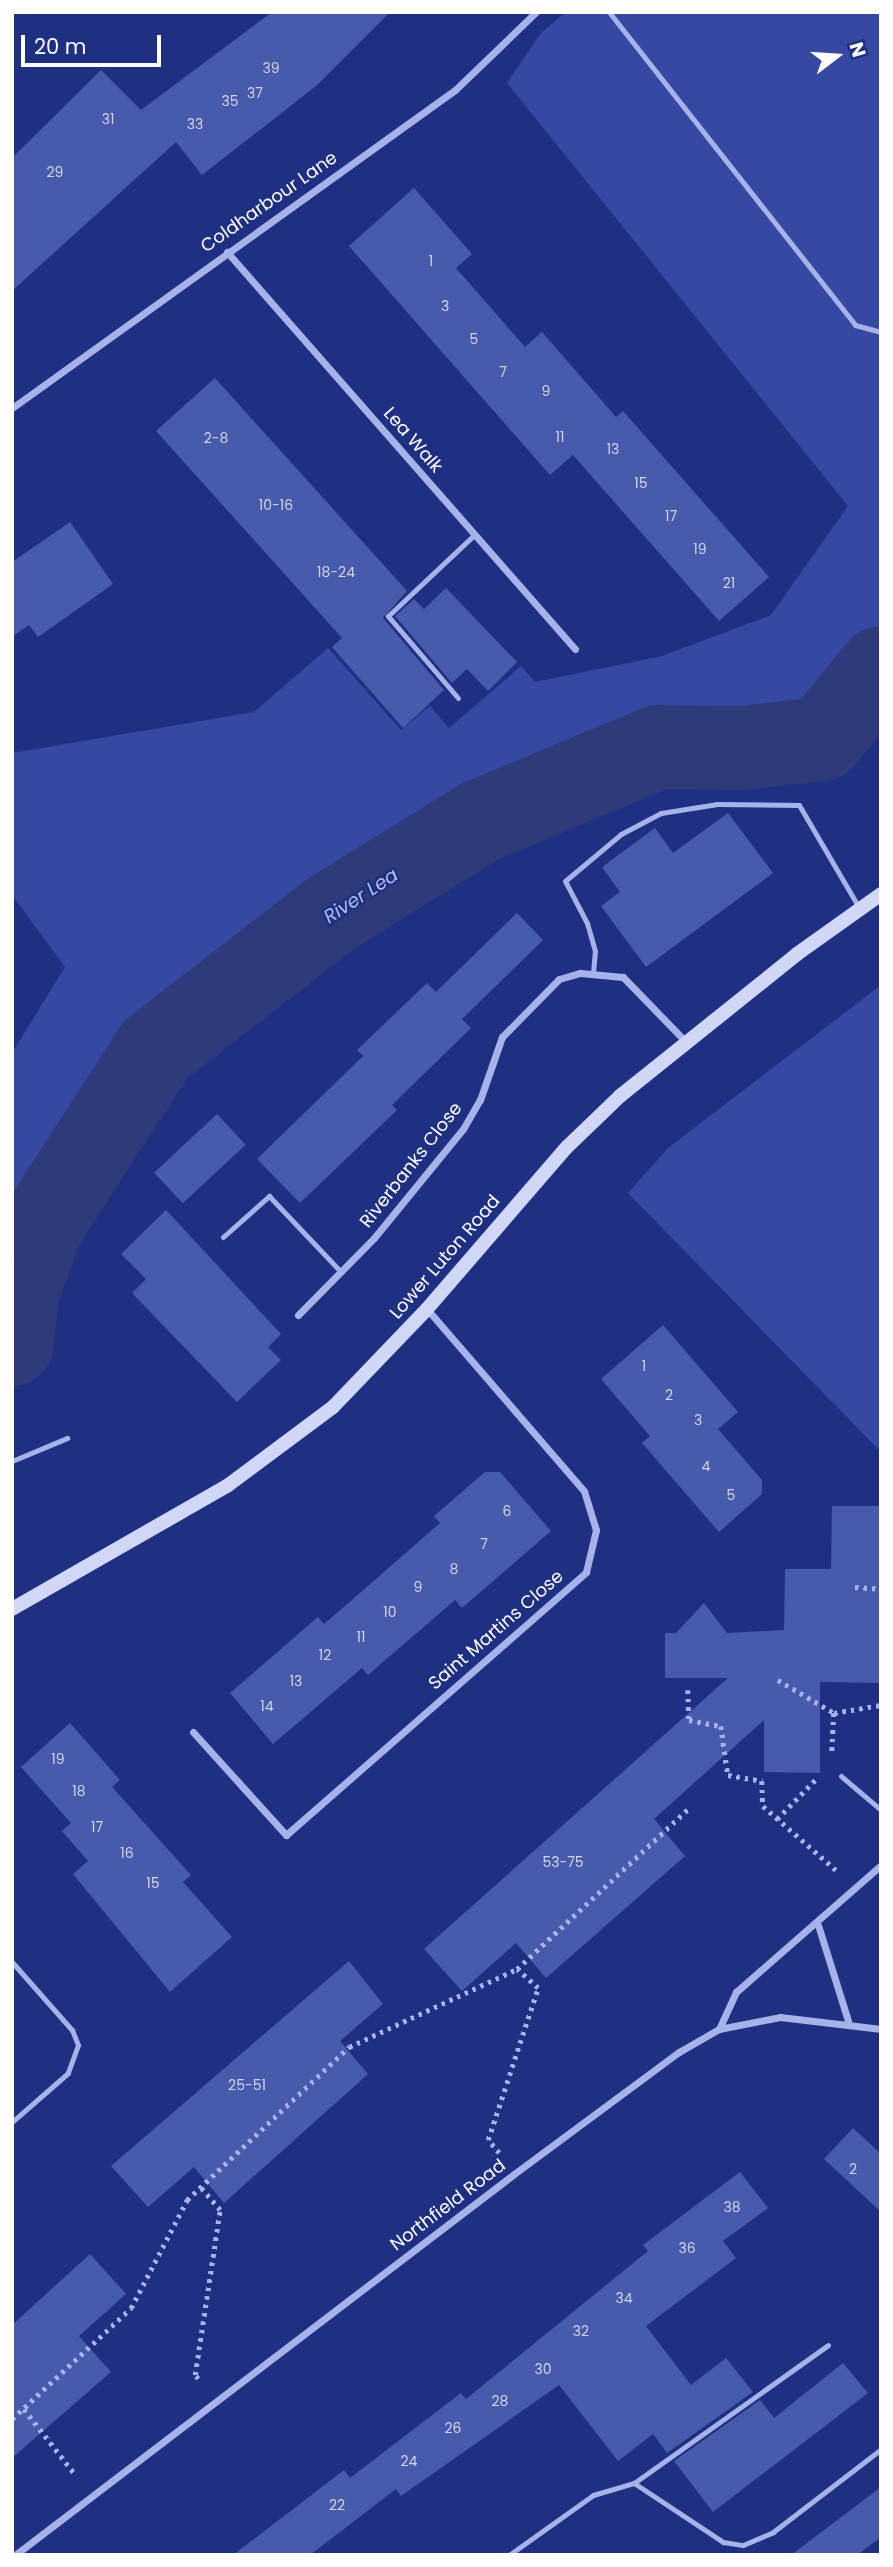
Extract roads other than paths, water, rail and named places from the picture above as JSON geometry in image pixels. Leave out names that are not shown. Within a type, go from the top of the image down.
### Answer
[{"type":"main road","name":"Lower Luton Road","points":[[12,1609],[227,1486],[333,1406],[427,1309],[566,1147],[685,1041],[881,894]]},
{"type":"street","name":"Coldharbour Lane","points":[[12,408],[454,90],[536,12]]},
{"type":"street","name":"Lea Walk","points":[[228,252],[575,649]]},
{"type":"street","name":"Riverbanks Close","points":[[298,1315],[341,1272],[463,1129],[480,1100],[502,1037],[559,979],[593,973],[623,977],[685,1041]]},
{"type":"street","name":"Saint Martins Close","points":[[193,1732],[286,1835],[586,1572],[596,1530],[584,1492],[427,1309]]},
{"type":"street","points":[[719,2029],[736,1992],[818,1925],[881,1865]]},
{"type":"street","points":[[818,1925],[848,2021]]},
{"type":"street","name":"Northfield Road","points":[[15,2555],[514,2174],[679,2052],[719,2029],[780,2017],[848,2021],[881,2029]]},
{"type":"lane","points":[[609,12],[855,325],[881,332]]},
{"type":"lane","points":[[458,698],[388,616],[474,535]]},
{"type":"lane","points":[[593,973],[595,951],[587,923],[565,881],[621,834],[661,813],[717,804],[799,805],[860,909]]},
{"type":"lane","points":[[223,1237],[269,1196],[341,1272]]},
{"type":"lane","points":[[12,1461],[67,1438]]},
{"type":"lane","points":[[841,1776],[881,1810]]},
{"type":"lane","points":[[12,1962],[72,2030],[78,2045],[68,2073],[12,2122]]},
{"type":"lane","points":[[509,2555],[593,2494],[634,2483],[828,2346]]},
{"type":"lane","points":[[634,2483],[723,2542],[743,2545],[774,2532],[881,2449]]},
{"type":"waterway","name":"River Lea","points":[[12,1344],[17,1293],[42,1225],[155,1050],[332,913],[481,821],[659,747],[741,748],[822,739],[881,668]]}]
